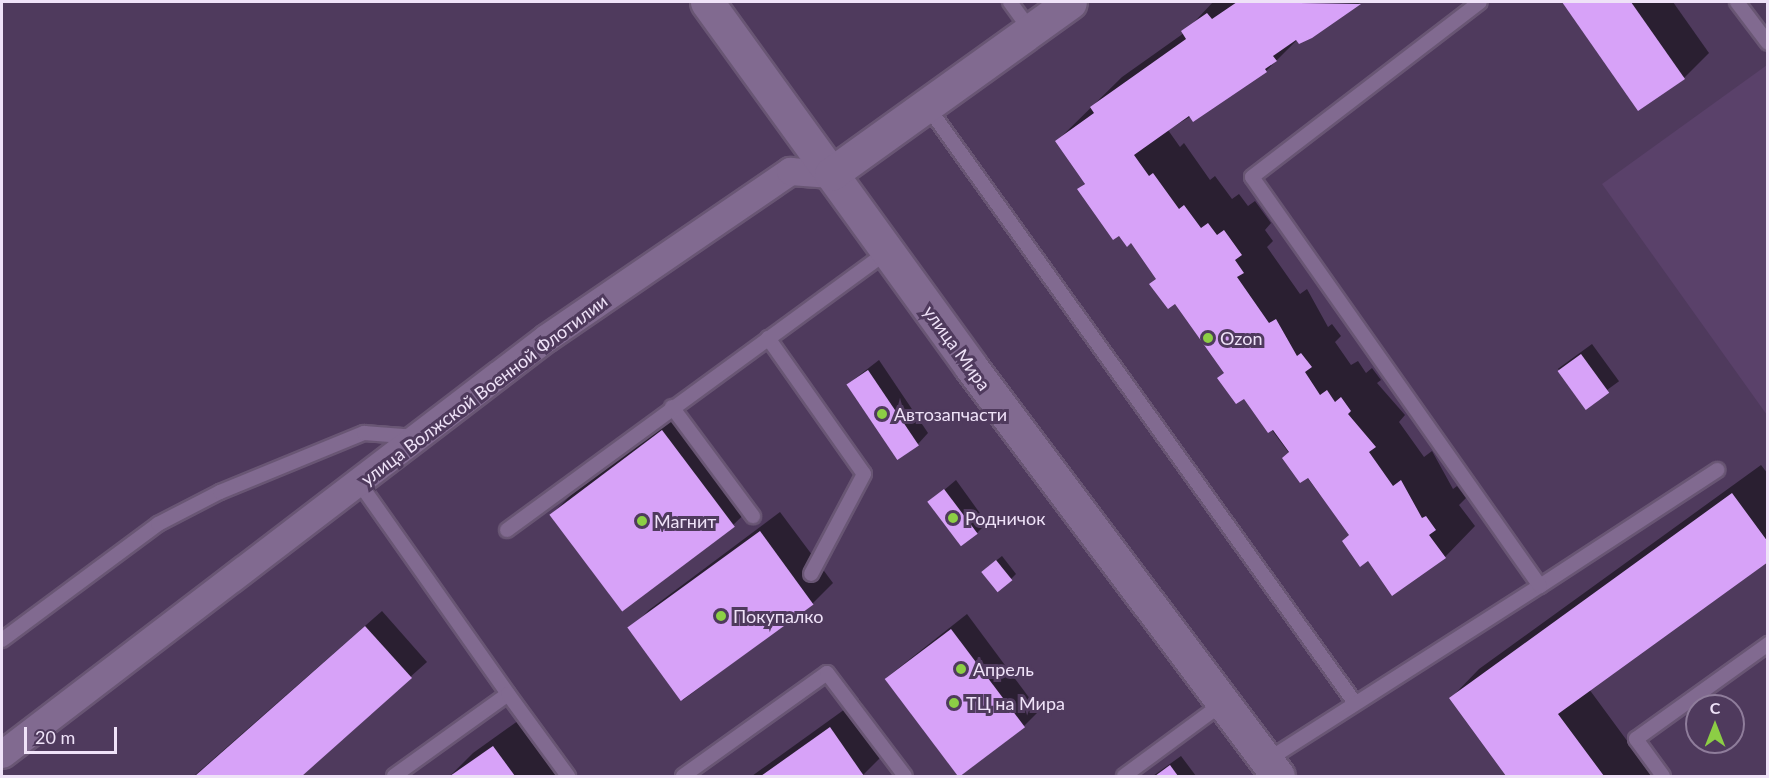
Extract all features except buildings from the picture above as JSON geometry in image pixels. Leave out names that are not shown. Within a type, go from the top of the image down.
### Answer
[{"type":"street","name":"улица Мира","points":[[707,2],[831,174],[1272,769]]},
{"type":"street","points":[[831,174],[1070,2]]},
{"type":"street","name":"улица Волжской Военной Флотилии","points":[[2,754],[360,484],[546,338],[790,171],[831,174]]},
{"type":"lane","points":[[1010,2],[1031,31]]},
{"type":"lane","points":[[1480,2],[1252,177],[1540,586]]},
{"type":"lane","points":[[1737,2],[1767,43]]},
{"type":"lane","points":[[927,106],[1355,703]]},
{"type":"lane","points":[[507,530],[888,251]]},
{"type":"lane","points":[[768,338],[864,474],[811,574]]},
{"type":"lane","points":[[672,407],[753,516]]},
{"type":"lane","points":[[2,640],[158,524],[220,492],[364,433],[420,437]]},
{"type":"lane","points":[[1272,769],[1355,703],[1717,470]]},
{"type":"lane","points":[[360,484],[568,777]]},
{"type":"lane","points":[[1663,777],[1636,739],[1767,644]]},
{"type":"lane","points":[[683,777],[827,674],[905,777]]},
{"type":"lane","points":[[394,777],[508,694]]},
{"type":"lane","points":[[1124,777],[1223,703]]},
{"type":"shaded area","points":[[1767,65],[1767,415],[1602,184]]},
{"type":"place","name":"Ozon","points":[[1208,338]]},
{"type":"place","name":"Автозапчасти","points":[[882,414]]},
{"type":"place","name":"Родничок","points":[[953,518]]},
{"type":"place","name":"Магнит","points":[[642,521]]},
{"type":"place","name":"Покупалко","points":[[721,616]]},
{"type":"place","name":"Апрель","points":[[961,669]]},
{"type":"place","name":"ТЦ на Мира","points":[[954,703]]}]
